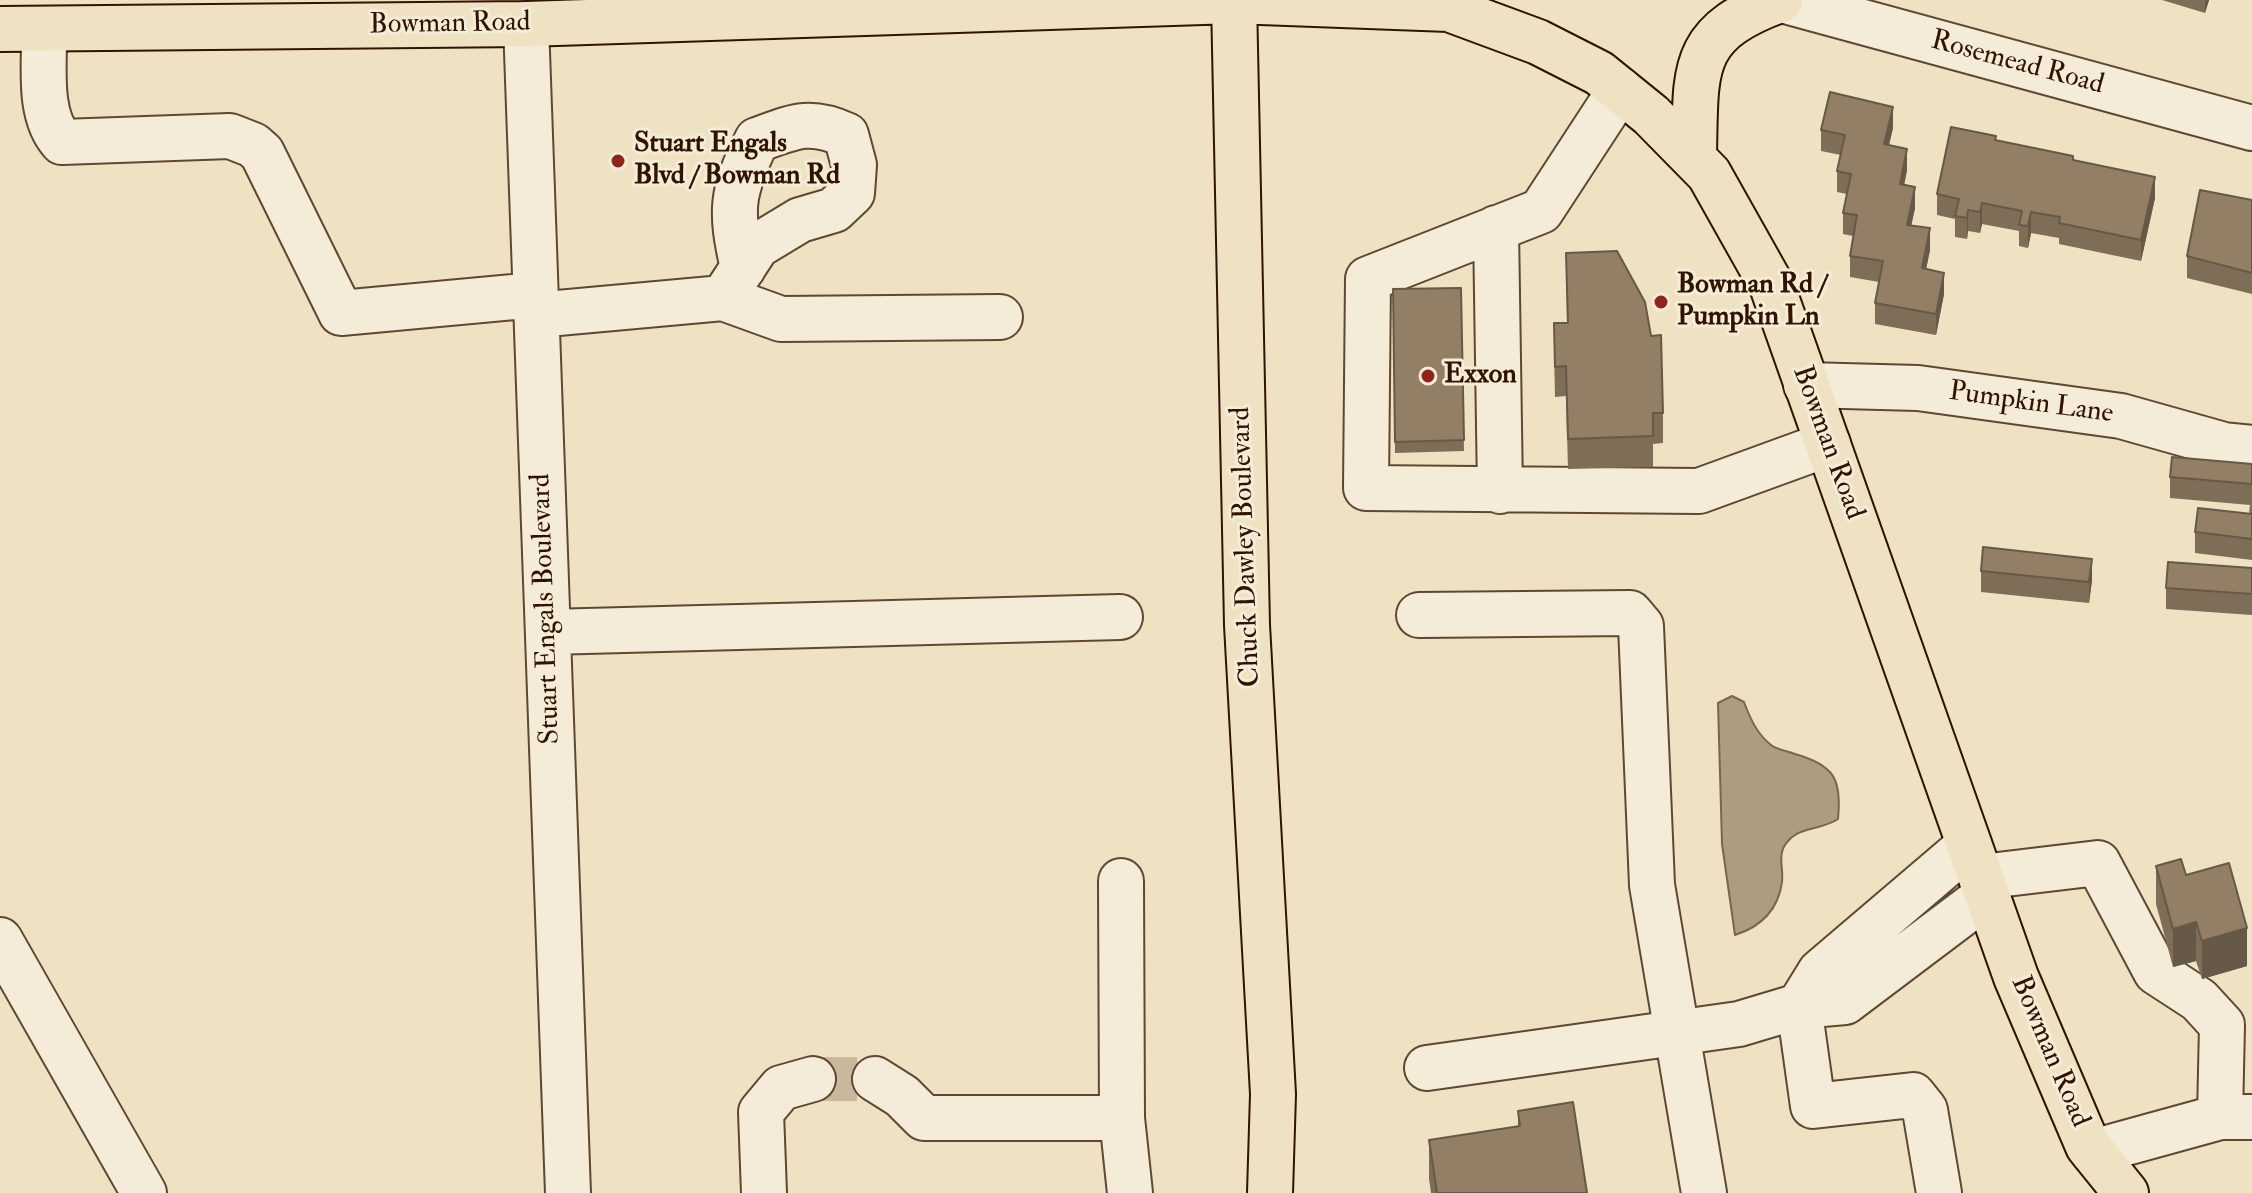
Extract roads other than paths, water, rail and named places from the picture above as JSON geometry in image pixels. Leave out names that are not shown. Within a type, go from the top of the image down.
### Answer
[{"type":"main road","name":"Bowman Road","points":[[0,29],[438,12],[526,24],[751,9],[1234,0],[1461,4],[1599,73],[1694,155],[1709,174],[1772,286],[2016,977],[2093,1152],[2126,1193]]},
{"type":"main road","name":"Chuck Dawley Boulevard","points":[[1234,0],[1247,625],[1273,1094],[1270,1193]]},
{"type":"main road","points":[[1694,155],[1696,84],[1710,40],[1745,13],[1781,0]]},
{"type":"main road","name":"Chuck Dawley Boulevard","points":[[1273,1094],[1298,1193]]},
{"type":"street","name":"Rosemead Road","points":[[1781,0],[2251,125]]},
{"type":"street","name":"Stuart Engals Boulevard","points":[[526,24],[568,1193]]},
{"type":"street","points":[[44,29],[46,113],[52,132],[62,142],[230,136],[253,145],[262,153],[341,313],[536,305],[733,283],[781,319],[1000,317]]},
{"type":"street","points":[[1620,90],[1541,211],[1368,279],[1380,350],[1380,407],[1366,488],[1699,491],[1828,444]]},
{"type":"street","points":[[1496,228],[1480,349],[1482,406],[1500,491]]},
{"type":"street","name":"Pumpkin Lane","points":[[1806,385],[1918,388],[2121,416],[2224,445],[2252,448]]},
{"type":"street","points":[[1419,615],[1630,613],[1641,626],[1652,885],[1704,1193]]},
{"type":"street","points":[[548,632],[1120,617]]},
{"type":"street","points":[[1939,1193],[1925,1110],[1913,1095],[1813,1106],[1799,1006],[1820,972],[1979,872],[2098,863],[2156,972],[2199,1000],[2222,1025],[2236,1117],[2093,1152]]},
{"type":"street","points":[[1121,881],[1122,1118],[1130,1193]]},
{"type":"street","points":[[0,940],[144,1193]]},
{"type":"street","points":[[1427,1068],[1739,1024],[1799,1006]]},
{"type":"street","points":[[875,1079],[902,1096],[924,1118],[1122,1118]]},
{"type":"street","points":[[764,1193],[761,1112],[797,1084]]},
{"type":"tunnel","points":[[813,1079],[875,1079]]},
{"type":"place","name":"Stuart Engals Blvd / Bowman Rd","points":[[618,161]]},
{"type":"place","name":"Bowman Rd / Pumpkin Ln","points":[[1661,302]]},
{"type":"place","name":"Exxon","points":[[1428,376]]}]
